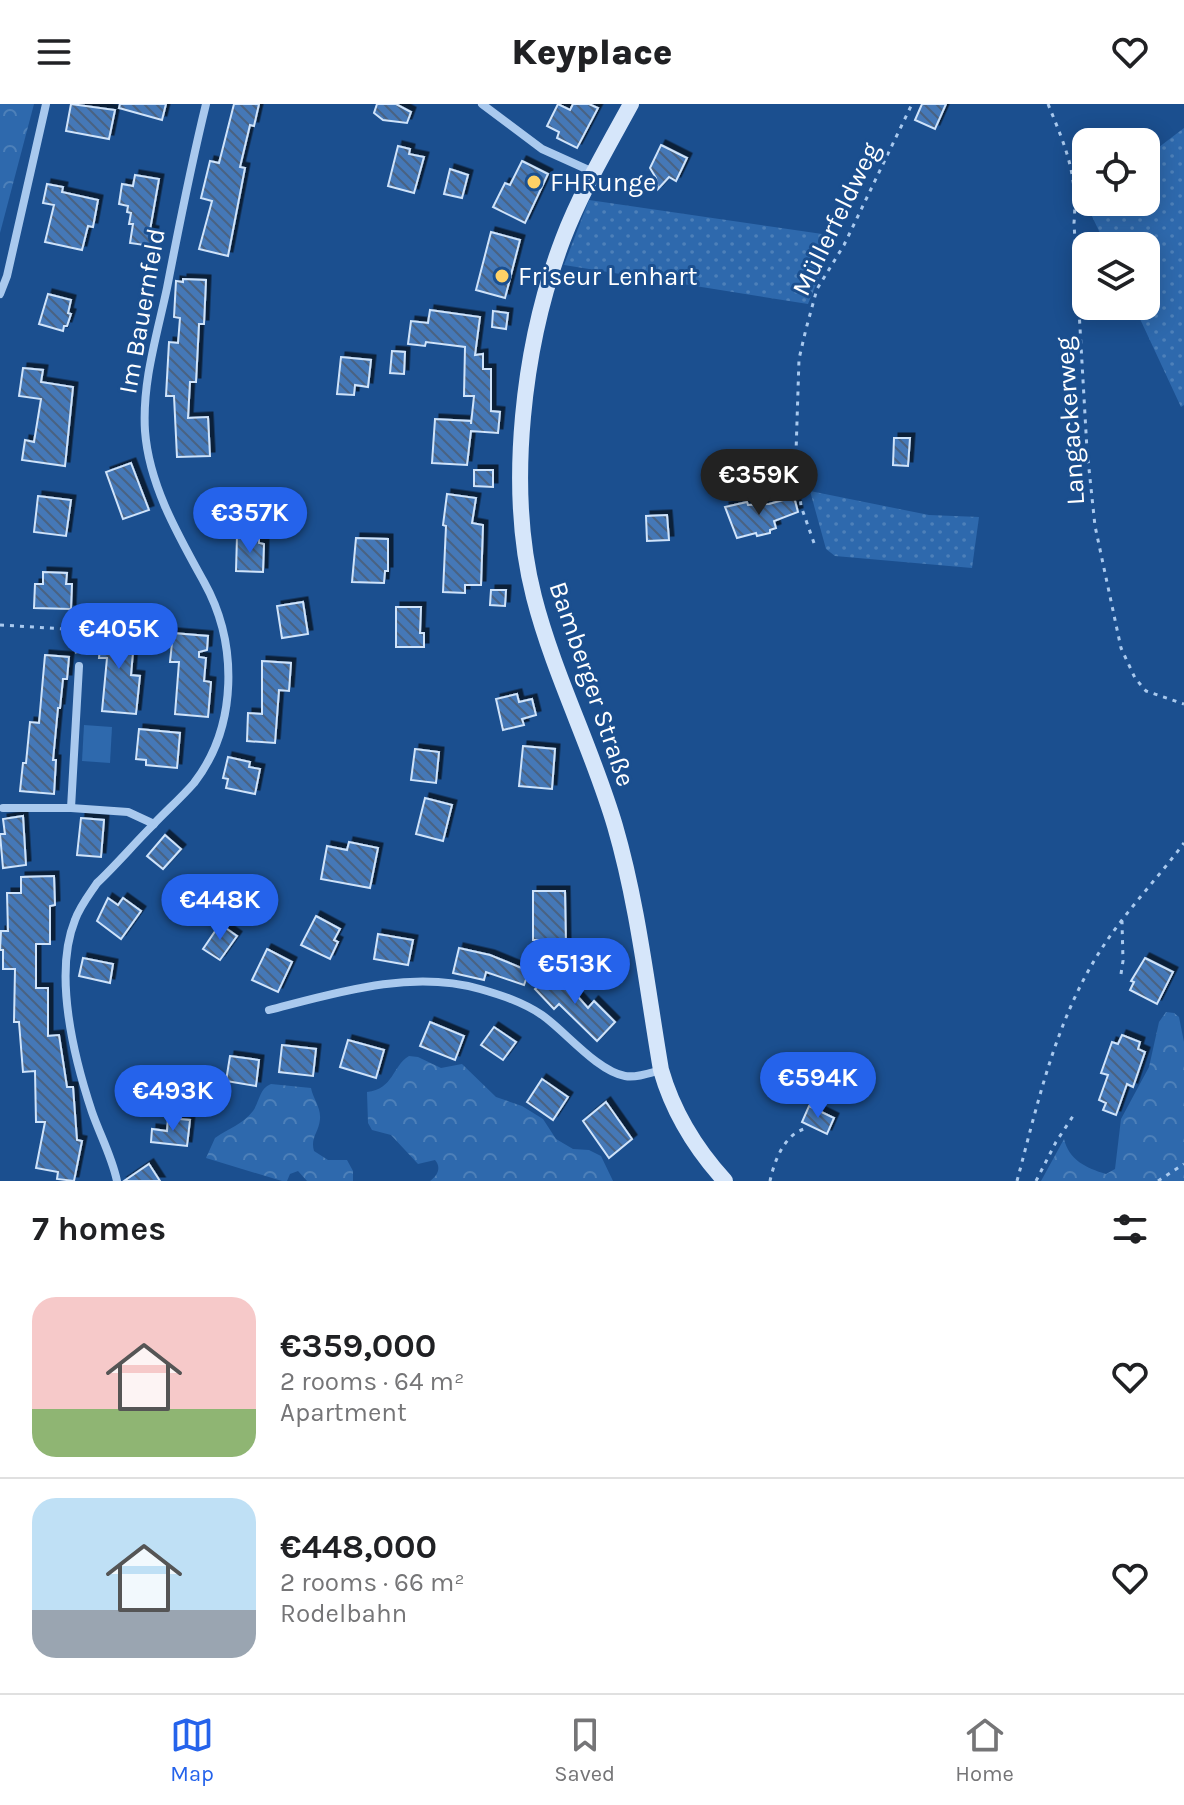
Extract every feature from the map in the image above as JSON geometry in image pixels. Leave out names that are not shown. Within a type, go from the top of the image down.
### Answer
[{"type":"street","points":[[0,294],[7,276],[46,104]]},
{"type":"street","name":"Im Bauernfeld","points":[[117,1181],[91,1110],[68,1022],[68,949],[74,921],[84,901],[195,781],[222,721],[229,685],[227,651],[217,611],[170,517],[155,477],[145,433],[150,360],[206,104]]},
{"type":"street","points":[[482,104],[542,149],[593,172]]},
{"type":"street","name":"Bamberger Straße","points":[[631,104],[593,172],[564,237],[539,315],[525,406],[520,500],[527,568],[534,599],[616,830],[641,946],[661,1070],[678,1118],[725,1181]]},
{"type":"street","points":[[71,808],[79,666]]},
{"type":"street","points":[[3,808],[128,812],[154,824]]},
{"type":"street","points":[[269,1010],[381,985],[424,983],[477,988],[518,1002],[540,1014],[614,1073],[632,1077],[661,1070]]},
{"type":"path","name":"Müllerfeldweg","points":[[814,543],[801,506],[796,453],[799,359],[817,289],[844,245],[912,104]]},
{"type":"path","name":"Langackerweg","points":[[1048,104],[1069,158],[1076,192],[1074,223],[1087,450],[1095,526],[1121,648],[1135,678],[1146,691],[1184,704]]},
{"type":"path","points":[[0,625],[71,632],[79,666]]},
{"type":"path","points":[[1017,1181],[1043,1084],[1065,1019],[1094,961],[1184,843]]},
{"type":"path","points":[[1121,974],[1122,921]]},
{"type":"path","points":[[1036,1181],[1075,1113]]},
{"type":"path","points":[[770,1181],[777,1158],[787,1142],[797,1131],[804,1129]]},
{"type":"path","points":[[1158,1181],[1184,1164]]},
{"type":"green space","points":[[0,104],[34,104],[0,233]]},
{"type":"green space","points":[[1184,128],[1184,405],[1181,407],[1141,320],[1160,320],[1160,232],[1099,232],[1092,216],[1160,216],[1160,146]]},
{"type":"green space","points":[[589,200],[836,236],[808,304],[564,265]]},
{"type":"green space","points":[[810,491],[929,515],[979,517],[972,568],[835,556],[826,549]]},
{"type":"green space","points":[[84,725],[112,727],[110,763],[82,761]]},
{"type":"green space","points":[[1166,1012],[1179,1017],[1184,1042],[1184,1181],[1041,1181],[1064,1139],[1074,1158],[1085,1166],[1106,1174],[1115,1169],[1121,1119],[1149,1067],[1159,1022]]},
{"type":"green space","points":[[409,1056],[441,1068],[462,1064],[496,1097],[522,1106],[543,1119],[556,1139],[573,1149],[589,1150],[601,1156],[613,1181],[430,1181],[438,1172],[435,1160],[418,1164],[391,1135],[372,1130],[368,1123],[367,1092],[383,1087]]},
{"type":"green space","points":[[271,1084],[311,1088],[320,1115],[313,1142],[314,1151],[328,1160],[347,1160],[353,1171],[353,1181],[307,1181],[298,1171],[290,1174],[287,1181],[282,1181],[206,1158],[215,1138],[249,1116],[262,1092]]},
{"type":"building","points":[[71,104],[115,110],[109,139],[66,131]]},
{"type":"building","points":[[120,104],[166,104],[162,120],[119,108]]},
{"type":"building","points":[[234,104],[259,104],[254,126],[250,125],[240,167],[245,168],[228,256],[199,249],[212,201],[201,198],[210,161],[219,163]]},
{"type":"building","points":[[377,104],[396,104],[411,112],[407,123],[383,120],[374,113]]},
{"type":"building","points":[[558,104],[570,110],[573,104],[589,104],[598,108],[577,148],[557,138],[559,132],[547,126]]},
{"type":"building","points":[[922,104],[946,104],[935,129],[915,120]]},
{"type":"building","points":[[661,145],[687,158],[676,181],[669,177],[658,189],[650,168]]},
{"type":"building","points":[[398,146],[410,149],[409,154],[424,157],[414,193],[388,186]]},
{"type":"building","points":[[522,161],[548,174],[525,223],[493,207],[505,183],[510,185]]},
{"type":"building","points":[[450,169],[468,175],[462,198],[444,194]]},
{"type":"building","points":[[135,175],[159,179],[150,230],[154,231],[151,246],[130,243],[131,213],[127,212],[128,206],[119,204],[122,184],[133,186]]},
{"type":"building","points":[[47,184],[63,187],[62,192],[98,200],[93,227],[88,226],[82,250],[45,242],[54,205],[43,203]]},
{"type":"building","points":[[491,232],[520,240],[505,298],[476,290]]},
{"type":"building","points":[[183,279],[206,280],[204,324],[199,324],[196,382],[190,382],[188,418],[208,417],[210,456],[177,457],[174,396],[166,396],[169,342],[178,343],[180,318],[174,317],[176,281],[183,282]]},
{"type":"building","points":[[48,294],[71,300],[68,313],[71,314],[63,331],[39,324]]},
{"type":"building","points":[[430,310],[480,317],[475,355],[483,354],[483,369],[491,369],[491,411],[500,412],[498,433],[471,431],[467,465],[432,463],[435,419],[471,421],[471,424],[474,396],[464,396],[465,347],[426,342],[425,346],[408,344],[411,321],[428,323]]},
{"type":"building","points":[[493,311],[508,313],[506,329],[492,327]]},
{"type":"building","points":[[392,351],[405,352],[404,374],[390,373]]},
{"type":"building","points":[[341,357],[371,360],[368,387],[355,385],[354,395],[337,394]]},
{"type":"building","points":[[23,368],[43,370],[41,382],[73,387],[65,466],[22,460],[25,440],[34,442],[41,399],[19,396]]},
{"type":"building","points":[[894,438],[910,438],[908,466],[893,465]]},
{"type":"building","points":[[131,463],[149,510],[123,519],[106,472]]},
{"type":"building","points":[[474,470],[493,470],[493,487],[474,486]]},
{"type":"building","points":[[447,494],[476,498],[472,523],[483,525],[481,585],[465,585],[465,593],[443,592],[446,526],[443,525]]},
{"type":"building","points":[[38,496],[71,500],[66,536],[34,532]]},
{"type":"building","points":[[794,497],[798,512],[774,521],[776,528],[770,533],[737,538],[725,507],[747,502],[748,505],[769,504]]},
{"type":"building","points":[[667,515],[669,540],[647,541],[646,516]]},
{"type":"building","points":[[237,536],[259,537],[259,543],[264,544],[263,572],[236,571]]},
{"type":"building","points":[[356,538],[388,539],[388,571],[385,571],[384,583],[352,582]]},
{"type":"building","points":[[43,572],[67,573],[66,584],[72,584],[71,609],[34,608],[35,584],[43,584]]},
{"type":"building","points":[[491,590],[506,590],[505,606],[490,605]]},
{"type":"building","points":[[303,602],[308,634],[282,638],[277,606]]},
{"type":"building","points":[[396,607],[421,607],[420,633],[424,633],[424,647],[396,647]]},
{"type":"building","points":[[102,626],[135,629],[131,675],[140,676],[136,714],[102,711],[107,658],[99,658]]},
{"type":"building","points":[[173,633],[208,636],[207,650],[199,652],[199,657],[206,658],[204,681],[211,682],[208,717],[175,714],[179,662],[170,662]]},
{"type":"building","points":[[45,655],[69,657],[67,679],[63,679],[58,708],[53,760],[56,760],[54,794],[20,791],[30,722],[39,723]]},
{"type":"building","points":[[262,661],[291,663],[289,691],[279,690],[275,743],[247,741],[248,713],[262,714]]},
{"type":"building","points":[[517,694],[519,702],[532,699],[536,715],[522,719],[524,725],[503,730],[496,699]]},
{"type":"building","points":[[139,729],[180,733],[177,768],[146,765],[146,760],[136,759]]},
{"type":"building","points":[[523,746],[555,749],[552,789],[519,786]]},
{"type":"building","points":[[415,749],[439,752],[436,783],[411,780]]},
{"type":"building","points":[[228,757],[250,762],[249,767],[260,769],[255,794],[226,788],[228,779],[223,778]]},
{"type":"building","points":[[425,798],[452,805],[443,841],[416,834]]},
{"type":"building","points":[[23,816],[26,865],[3,868],[0,834],[5,834],[3,819]]},
{"type":"building","points":[[81,818],[104,820],[101,857],[77,855]]},
{"type":"building","points":[[165,835],[181,849],[163,869],[147,856]]},
{"type":"building","points":[[349,842],[378,848],[370,888],[321,879],[327,846],[347,850]]},
{"type":"building","points":[[54,876],[55,905],[50,906],[50,944],[36,944],[36,988],[48,988],[48,1036],[59,1035],[67,1087],[73,1087],[77,1140],[82,1141],[74,1181],[57,1179],[58,1172],[36,1168],[45,1122],[36,1122],[35,1071],[23,1072],[19,1022],[14,1022],[15,969],[3,969],[3,950],[0,950],[1,931],[8,931],[7,893],[21,893],[21,877]]},
{"type":"building","points":[[533,891],[565,891],[566,946],[549,946],[549,940],[533,940]]},
{"type":"building","points":[[108,898],[118,905],[123,898],[141,911],[121,939],[97,921]]},
{"type":"building","points":[[316,916],[340,929],[330,959],[301,945]]},
{"type":"building","points":[[220,924],[237,936],[220,960],[203,949]]},
{"type":"building","points":[[378,934],[413,940],[408,965],[374,959]]},
{"type":"building","points":[[459,948],[490,955],[529,971],[524,985],[486,972],[484,980],[453,973]]},
{"type":"building","points":[[267,949],[292,962],[278,992],[252,980]]},
{"type":"building","points":[[83,958],[113,964],[110,983],[79,976]]},
{"type":"building","points":[[1145,958],[1173,972],[1157,1004],[1130,990],[1134,982],[1131,981]]},
{"type":"building","points":[[555,971],[588,1008],[594,1001],[615,1022],[597,1041],[559,1004],[554,1009],[535,989]]},
{"type":"building","points":[[430,1022],[464,1036],[455,1060],[420,1046]]},
{"type":"building","points":[[494,1027],[516,1042],[503,1060],[481,1045]]},
{"type":"building","points":[[1122,1035],[1140,1042],[1138,1049],[1145,1052],[1133,1087],[1127,1084],[1116,1115],[1103,1110],[1106,1103],[1099,1100],[1108,1075],[1101,1073],[1112,1042],[1118,1044]]},
{"type":"building","points":[[348,1040],[384,1050],[376,1078],[340,1067]]},
{"type":"building","points":[[282,1045],[316,1049],[313,1076],[279,1072]]},
{"type":"building","points":[[230,1056],[259,1060],[256,1086],[226,1081]]},
{"type":"building","points":[[542,1079],[568,1097],[553,1120],[527,1102]]},
{"type":"building","points":[[606,1102],[632,1139],[609,1158],[583,1121]]},
{"type":"building","points":[[809,1106],[834,1118],[827,1134],[802,1122]]},
{"type":"building","points":[[168,1118],[190,1120],[187,1146],[151,1142],[152,1129],[167,1131]]},
{"type":"building","points":[[149,1164],[160,1181],[124,1181]]},
{"type":"place","name":"FHRunge","points":[[534,182]]},
{"type":"place","name":"Friseur Lenhart","points":[[502,276]]}]
